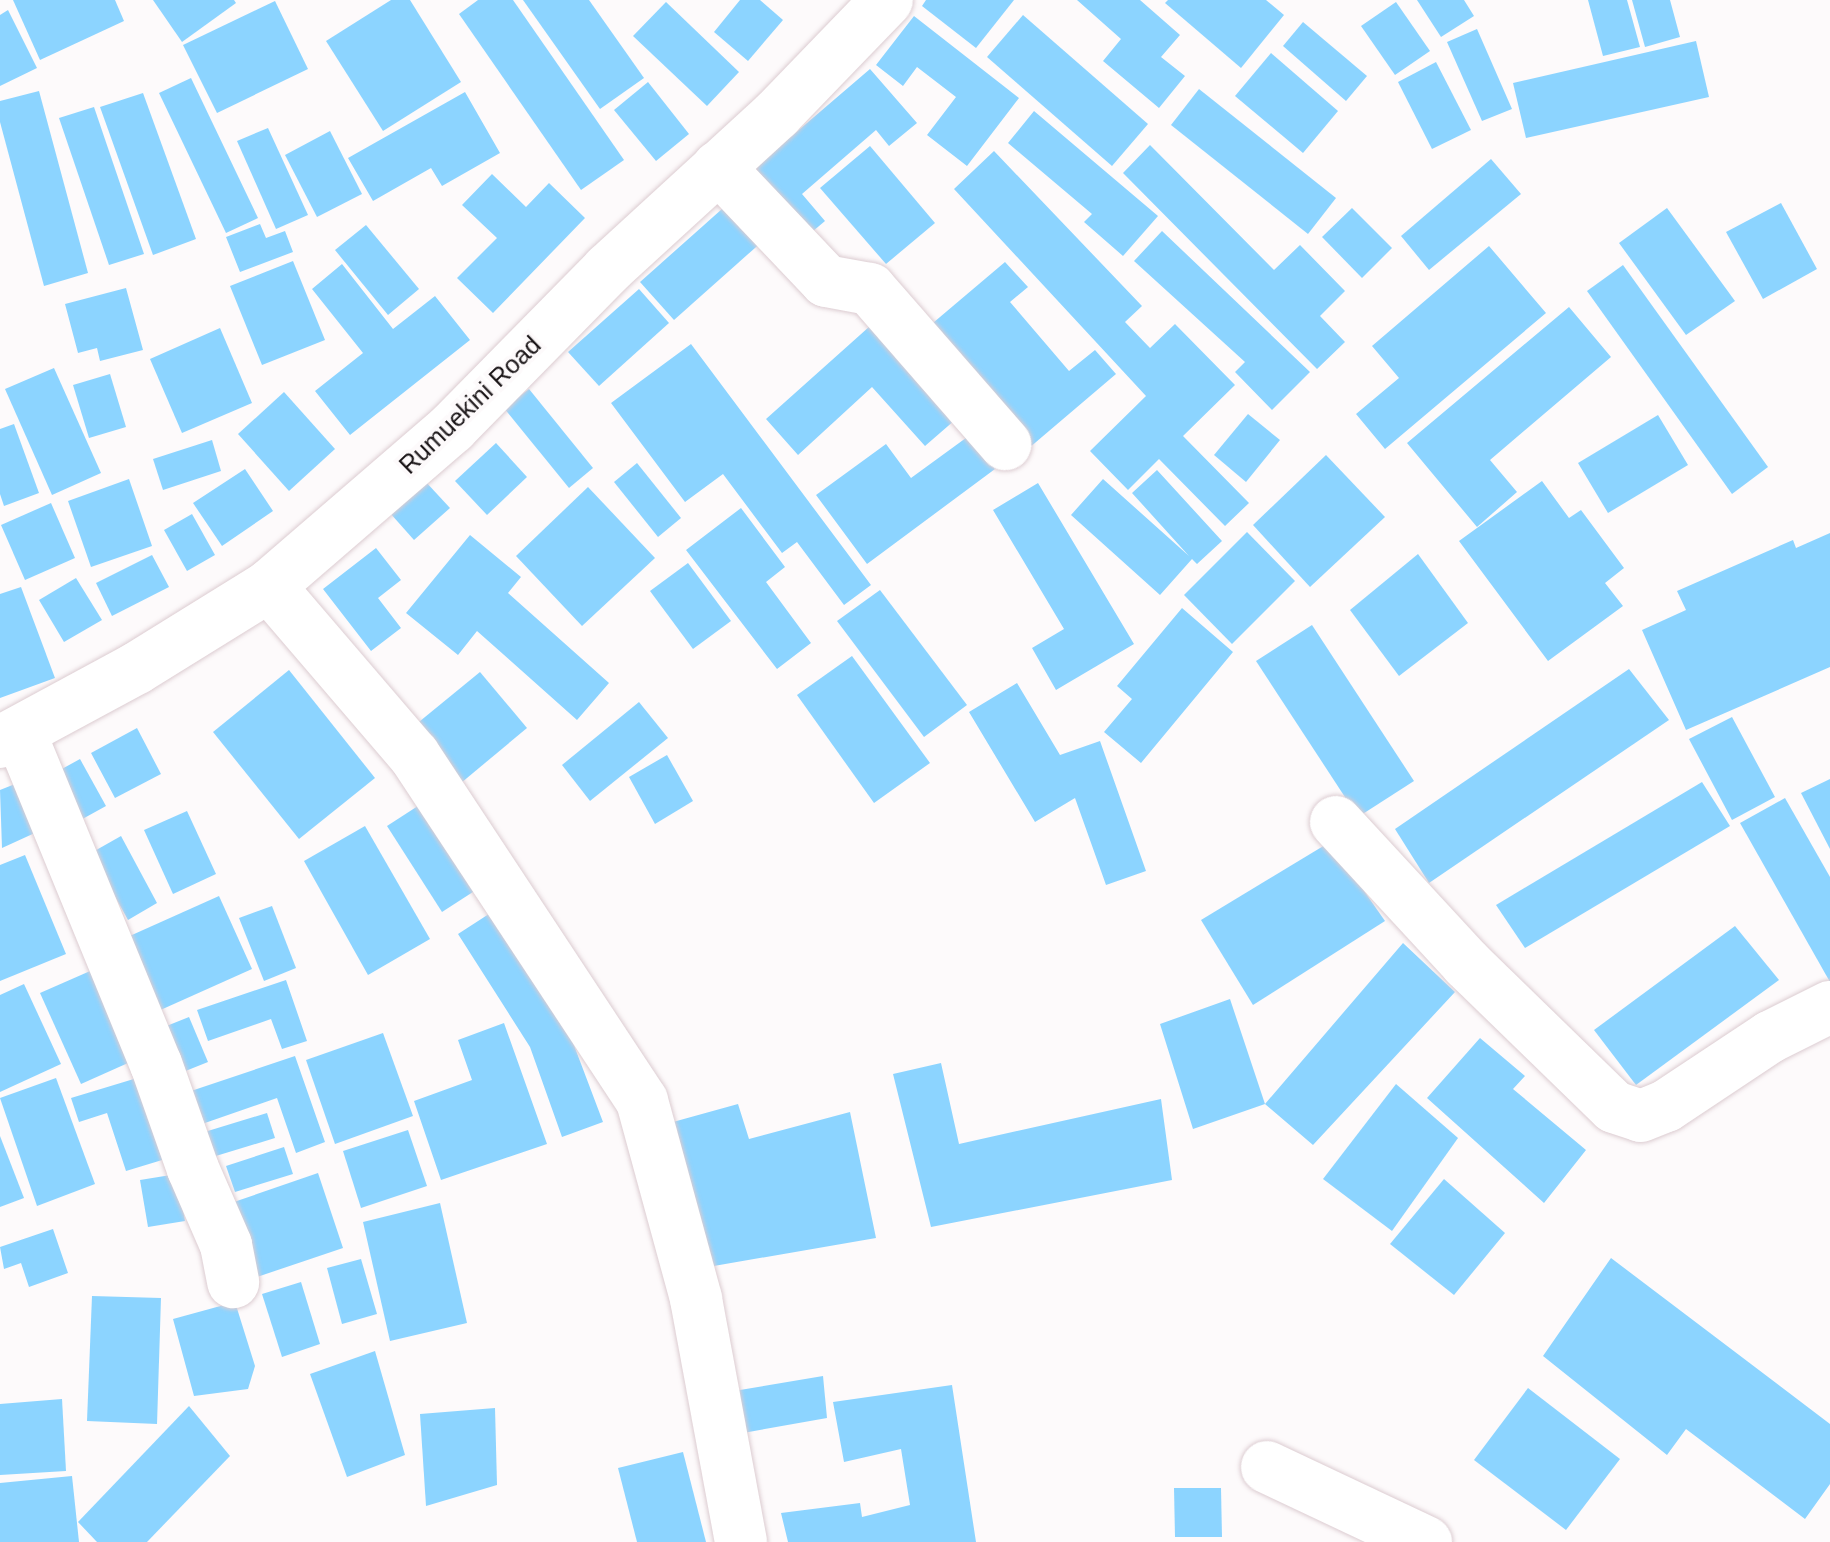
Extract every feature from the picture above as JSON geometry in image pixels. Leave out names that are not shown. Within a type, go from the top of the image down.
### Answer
[{"type":"street","name":"Rumuekini Road","points":[[10,738],[138,668],[269,586],[452,428],[608,270],[778,114],[886,0]]},
{"type":"street","points":[[718,168],[826,281],[870,289],[1005,444]]},
{"type":"street","points":[[269,586],[414,755],[642,1101],[696,1298],[741,1542]]},
{"type":"street","points":[[10,738],[156,1064],[193,1169],[226,1245],[233,1282]]},
{"type":"street","points":[[1336,822],[1466,964],[1614,1108],[1641,1116],[1666,1106],[1770,1038],[1830,1006]]},
{"type":"street","points":[[1267,1467],[1426,1542]]},
{"type":"building","points":[[13,0],[115,0],[124,21],[40,60]]},
{"type":"building","points":[[153,0],[234,0],[236,3],[182,42]]},
{"type":"building","points":[[391,0],[410,0],[461,82],[383,131],[326,41]]},
{"type":"building","points":[[478,0],[513,0],[624,160],[581,190],[459,14]]},
{"type":"building","points":[[523,0],[589,0],[644,78],[600,109]]},
{"type":"building","points":[[740,0],[760,0],[783,20],[748,61],[714,32]]},
{"type":"building","points":[[926,0],[1014,0],[976,48],[922,6]]},
{"type":"building","points":[[1077,0],[1140,0],[1180,35],[1161,57],[1185,76],[1159,108],[1103,61],[1121,39]]},
{"type":"building","points":[[1266,0],[1284,15],[1241,68],[1165,3]]},
{"type":"building","points":[[1417,0],[1464,0],[1474,16],[1441,37]]},
{"type":"building","points":[[1588,0],[1627,0],[1640,47],[1603,56]]},
{"type":"building","points":[[1632,0],[1670,0],[1680,37],[1645,47]]},
{"type":"building","points":[[275,1],[308,69],[217,113],[183,45]]},
{"type":"building","points":[[666,2],[739,72],[707,106],[633,36]]},
{"type":"building","points":[[1396,2],[1430,51],[1395,75],[1361,26]]},
{"type":"building","points":[[8,10],[37,68],[0,86],[0,15]]},
{"type":"building","points":[[1023,15],[1148,124],[1112,166],[987,57]]},
{"type":"building","points":[[914,16],[1019,98],[967,166],[927,135],[956,97],[917,67],[903,86],[876,65]]},
{"type":"building","points":[[1303,22],[1367,76],[1346,101],[1283,46]]},
{"type":"building","points":[[1477,29],[1512,109],[1482,121],[1447,42]]},
{"type":"building","points":[[1696,41],[1709,97],[1526,138],[1513,83]]},
{"type":"building","points":[[1271,53],[1338,111],[1303,153],[1235,96]]},
{"type":"building","points":[[1436,62],[1471,130],[1432,149],[1398,82]]},
{"type":"building","points":[[870,69],[917,123],[889,146],[876,130],[802,194],[825,221],[806,237],[751,171]]},
{"type":"building","points":[[191,78],[258,218],[226,233],[159,93]]},
{"type":"building","points":[[648,82],[689,134],[656,161],[614,110]]},
{"type":"building","points":[[1199,89],[1336,198],[1308,234],[1171,125]]},
{"type":"building","points":[[39,91],[88,273],[44,286],[0,122],[0,101]]},
{"type":"building","points":[[465,92],[500,153],[442,186],[431,168],[373,201],[348,158]]},
{"type":"building","points":[[143,93],[196,239],[153,255],[100,107]]},
{"type":"building","points":[[94,107],[144,254],[109,265],[59,118]]},
{"type":"building","points":[[1034,111],[1158,216],[1123,256],[1084,222],[1092,214],[1008,143]]},
{"type":"building","points":[[268,128],[308,215],[276,229],[237,141]]},
{"type":"building","points":[[330,131],[362,194],[317,217],[285,155]]},
{"type":"building","points":[[1150,145],[1274,270],[1300,245],[1345,291],[1320,316],[1345,342],[1317,369],[1123,173]]},
{"type":"building","points":[[870,146],[935,223],[886,264],[820,188]]},
{"type":"building","points":[[994,151],[1142,306],[1125,322],[1150,348],[1175,324],[1235,385],[1183,436],[1249,503],[1225,526],[1159,459],[1128,490],[1090,451],[1146,396],[954,189]]},
{"type":"building","points":[[1491,159],[1521,194],[1429,270],[1401,236]]},
{"type":"building","points":[[492,174],[526,207],[549,183],[585,218],[493,313],[457,278],[497,238],[462,205]]},
{"type":"building","points":[[731,201],[765,239],[674,320],[640,282]]},
{"type":"building","points":[[1781,203],[1817,269],[1763,299],[1726,232]]},
{"type":"building","points":[[1352,208],[1392,248],[1362,278],[1322,237]]},
{"type":"building","points":[[1667,208],[1735,301],[1686,335],[1619,243]]},
{"type":"building","points":[[260,224],[266,238],[285,231],[293,252],[240,272],[226,237]]},
{"type":"building","points":[[366,225],[419,289],[388,315],[335,250]]},
{"type":"building","points":[[1162,231],[1310,372],[1272,410],[1235,372],[1245,362],[1134,261]]},
{"type":"building","points":[[1489,246],[1546,313],[1385,449],[1356,414],[1399,378],[1372,346]]},
{"type":"building","points":[[293,261],[325,340],[262,365],[230,286]]},
{"type":"building","points":[[1005,262],[1028,287],[1010,302],[1069,371],[1095,350],[1116,374],[1029,448],[927,328]]},
{"type":"building","points":[[342,264],[393,329],[435,296],[470,340],[350,435],[315,391],[363,353],[312,289]]},
{"type":"building","points":[[1623,265],[1768,467],[1732,494],[1587,291]]},
{"type":"building","points":[[126,288],[143,350],[100,361],[97,348],[78,353],[65,304]]},
{"type":"building","points":[[639,289],[669,323],[599,386],[568,352]]},
{"type":"building","points":[[1569,307],[1611,357],[1490,460],[1517,492],[1477,527],[1407,443]]},
{"type":"building","points":[[879,318],[963,413],[925,446],[872,387],[798,455],[766,419]]},
{"type":"building","points":[[220,328],[252,403],[182,433],[150,359]]},
{"type":"building","points":[[691,344],[871,585],[844,605],[797,542],[782,553],[723,474],[685,502],[611,403]]},
{"type":"building","points":[[54,368],[101,473],[52,495],[5,389]]},
{"type":"building","points":[[110,374],[126,427],[89,438],[73,385]]},
{"type":"building","points":[[529,389],[593,468],[569,488],[504,408]]},
{"type":"building","points":[[284,392],[335,449],[289,491],[238,434]]},
{"type":"building","points":[[1248,414],[1280,440],[1246,482],[1214,455]]},
{"type":"building","points":[[1658,415],[1688,465],[1608,513],[1578,463]]},
{"type":"building","points":[[14,424],[39,493],[4,506],[0,494],[0,429]]},
{"type":"building","points":[[970,435],[995,469],[867,564],[816,495],[886,444],[911,478]]},
{"type":"building","points":[[212,440],[221,471],[163,490],[153,459]]},
{"type":"building","points":[[496,443],[527,477],[487,515],[455,481]]},
{"type":"building","points":[[1326,455],[1385,517],[1310,587],[1253,525]]},
{"type":"building","points":[[637,463],[681,518],[658,537],[614,482]]},
{"type":"building","points":[[245,469],[273,511],[222,546],[193,503]]},
{"type":"building","points":[[1157,470],[1222,541],[1197,564],[1192,559],[1160,595],[1071,515],[1103,479],[1189,556],[1132,493]]},
{"type":"building","points":[[129,479],[152,546],[91,567],[68,501]]},
{"type":"building","points":[[425,481],[450,508],[414,540],[390,513]]},
{"type":"building","points":[[1542,481],[1569,518],[1581,510],[1624,568],[1605,583],[1623,606],[1548,661],[1459,541]]},
{"type":"building","points":[[1038,483],[1134,644],[1056,690],[1032,648],[1064,629],[993,510]]},
{"type":"building","points":[[588,487],[655,558],[582,626],[516,556]]},
{"type":"building","points":[[51,503],[75,558],[25,580],[1,525]]},
{"type":"building","points":[[741,508],[785,567],[766,582],[811,643],[777,669],[686,550]]},
{"type":"building","points":[[192,514],[215,555],[187,571],[164,530]]},
{"type":"building","points":[[1247,532],[1295,581],[1232,644],[1184,595]]},
{"type":"building","points":[[1830,533],[1830,667],[1686,730],[1642,630],[1686,610],[1677,591],[1793,540],[1796,548]]},
{"type":"building","points":[[470,535],[521,577],[508,593],[609,683],[577,720],[477,631],[458,655],[406,613]]},
{"type":"building","points":[[376,548],[401,580],[378,598],[401,628],[371,651],[323,589]]},
{"type":"building","points":[[1418,554],[1468,623],[1399,676],[1350,610]]},
{"type":"building","points":[[152,555],[169,587],[112,616],[96,583]]},
{"type":"building","points":[[688,563],[731,621],[693,649],[650,591]]},
{"type":"building","points":[[76,578],[102,620],[64,642],[39,600]]},
{"type":"building","points":[[21,587],[55,678],[0,698],[0,594]]},
{"type":"building","points":[[880,590],[967,705],[924,737],[837,621]]},
{"type":"building","points":[[1182,608],[1233,652],[1141,763],[1104,732],[1132,699],[1117,686]]},
{"type":"building","points":[[1312,625],[1414,781],[1358,817],[1256,661]]},
{"type":"building","points":[[852,656],[930,763],[874,803],[797,695]]},
{"type":"building","points":[[1629,669],[1669,720],[1429,883],[1395,829]]},
{"type":"building","points":[[289,670],[375,778],[299,839],[213,732]]},
{"type":"building","points":[[480,672],[527,728],[461,783],[414,726]]},
{"type":"building","points":[[1017,683],[1060,755],[1100,741],[1146,871],[1106,885],[1075,798],[1035,822],[969,712]]},
{"type":"building","points":[[639,702],[668,738],[590,801],[562,765]]},
{"type":"building","points":[[1732,717],[1775,797],[1732,820],[1689,739]]},
{"type":"building","points":[[137,728],[161,774],[115,798],[91,753]]},
{"type":"building","points":[[667,755],[693,801],[655,824],[629,777]]},
{"type":"building","points":[[80,759],[106,806],[77,822],[51,775]]},
{"type":"building","points":[[1830,779],[1830,849],[1801,793]]},
{"type":"building","points":[[1702,782],[1730,826],[1525,948],[1496,905]]},
{"type":"building","points":[[15,784],[37,832],[2,848],[0,790]]},
{"type":"building","points":[[1785,798],[1830,877],[1830,982],[1740,823]]},
{"type":"building","points":[[421,804],[476,890],[442,912],[387,826]]},
{"type":"building","points":[[187,811],[216,874],[173,894],[144,830]]},
{"type":"building","points":[[365,826],[430,939],[368,975],[304,861]]},
{"type":"building","points":[[121,836],[157,903],[128,920],[91,853]]},
{"type":"building","points":[[1330,842],[1385,921],[1253,1005],[1201,920]]},
{"type":"building","points":[[25,855],[66,954],[0,981],[0,865]]},
{"type":"building","points":[[219,896],[252,969],[156,1012],[123,939]]},
{"type":"building","points":[[272,906],[296,968],[264,981],[239,918]]},
{"type":"building","points":[[492,912],[569,1032],[603,1122],[562,1137],[530,1047],[458,934]]},
{"type":"building","points":[[1735,926],[1779,980],[1636,1085],[1594,1030]]},
{"type":"building","points":[[1403,943],[1455,992],[1313,1145],[1265,1104]]},
{"type":"building","points":[[97,968],[137,1059],[81,1084],[40,993]]},
{"type":"building","points":[[286,980],[307,1041],[282,1049],[271,1019],[208,1041],[197,1010]]},
{"type":"building","points":[[24,984],[61,1064],[0,1092],[0,995]]},
{"type":"building","points":[[1230,999],[1265,1104],[1193,1129],[1160,1024]]},
{"type":"building","points":[[189,1017],[208,1062],[178,1074],[159,1029]]},
{"type":"building","points":[[504,1023],[547,1144],[441,1180],[414,1101],[472,1080],[458,1040]]},
{"type":"building","points":[[383,1033],[413,1116],[335,1144],[306,1060]]},
{"type":"building","points":[[1480,1038],[1525,1076],[1513,1089],[1586,1150],[1544,1203],[1427,1098]]},
{"type":"building","points":[[295,1056],[325,1142],[296,1153],[277,1098],[202,1124],[191,1091]]},
{"type":"building","points":[[941,1063],[959,1144],[1161,1099],[1172,1180],[931,1227],[893,1074]]},
{"type":"building","points":[[147,1075],[172,1157],[126,1171],[107,1113],[79,1122],[71,1098]]},
{"type":"building","points":[[56,1078],[95,1184],[37,1206],[0,1098]]},
{"type":"building","points":[[1396,1084],[1458,1138],[1392,1231],[1323,1179]]},
{"type":"building","points":[[738,1104],[749,1139],[850,1112],[876,1238],[708,1267],[673,1122]]},
{"type":"building","points":[[267,1113],[275,1138],[206,1159],[198,1134]]},
{"type":"building","points":[[408,1130],[427,1186],[361,1208],[343,1151]]},
{"type":"building","points":[[0,1136],[24,1198],[0,1207]]},
{"type":"building","points":[[284,1147],[293,1174],[235,1192],[226,1166]]},
{"type":"building","points":[[318,1173],[343,1248],[257,1277],[231,1203]]},
{"type":"building","points":[[177,1174],[185,1221],[148,1227],[140,1180]]},
{"type":"building","points":[[1444,1179],[1505,1233],[1454,1295],[1390,1244]]},
{"type":"building","points":[[440,1203],[467,1323],[390,1341],[363,1222]]},
{"type":"building","points":[[53,1229],[68,1273],[29,1287],[21,1263],[4,1269],[0,1247]]},
{"type":"building","points":[[1611,1258],[1830,1424],[1830,1484],[1805,1519],[1686,1429],[1667,1455],[1543,1356]]},
{"type":"building","points":[[361,1259],[377,1314],[342,1324],[327,1268]]},
{"type":"building","points":[[301,1282],[320,1344],[282,1357],[262,1294]]},
{"type":"building","points":[[92,1296],[161,1298],[157,1424],[87,1421]]},
{"type":"building","points":[[235,1302],[255,1366],[248,1389],[194,1396],[173,1319]]},
{"type":"building","points":[[375,1351],[405,1455],[347,1477],[310,1374]]},
{"type":"building","points":[[823,1376],[827,1418],[743,1433],[734,1391]]},
{"type":"building","points":[[952,1385],[976,1542],[788,1542],[781,1513],[860,1503],[862,1517],[910,1505],[901,1449],[844,1462],[833,1402]]},
{"type":"building","points":[[1528,1388],[1620,1459],[1566,1530],[1474,1460]]},
{"type":"building","points":[[62,1399],[66,1471],[0,1475],[0,1404]]},
{"type":"building","points":[[189,1406],[230,1456],[147,1542],[97,1542],[78,1522]]},
{"type":"building","points":[[495,1408],[497,1485],[426,1506],[420,1414]]},
{"type":"building","points":[[683,1452],[706,1542],[637,1542],[618,1468]]},
{"type":"building","points":[[72,1476],[79,1542],[0,1542],[0,1483]]},
{"type":"building","points":[[1174,1488],[1221,1488],[1222,1537],[1175,1537]]}]
